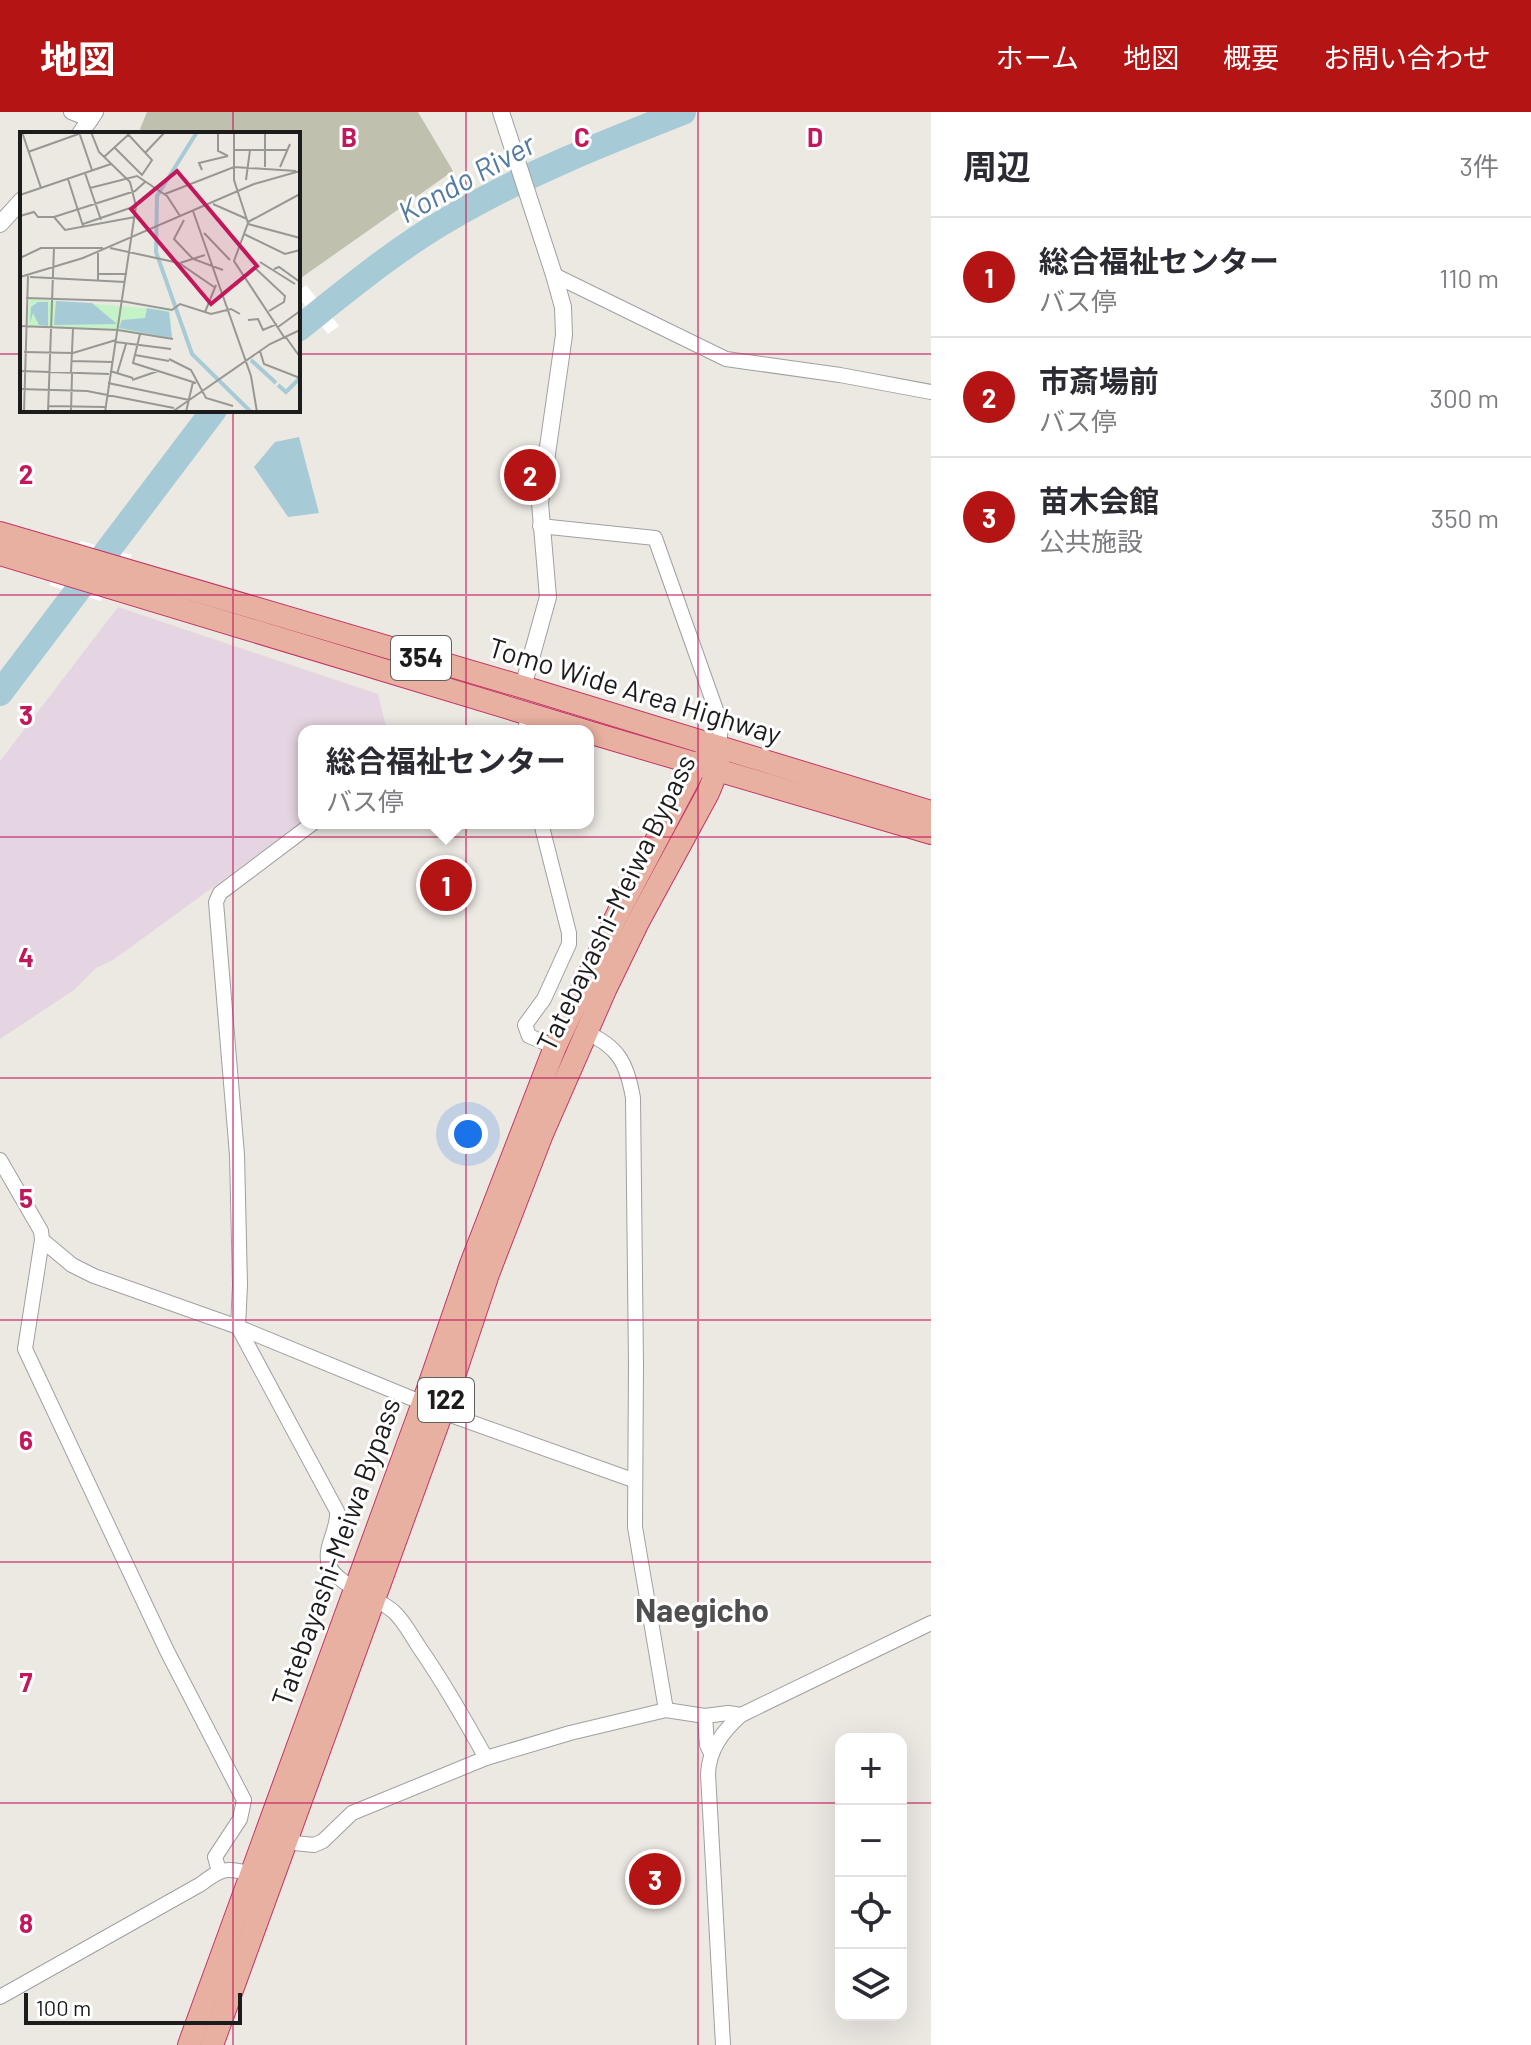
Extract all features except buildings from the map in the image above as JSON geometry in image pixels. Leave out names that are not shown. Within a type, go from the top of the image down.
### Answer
[{"type":"highway","name":"Tomo Wide Area Highway","points":[[0,533],[65,563],[523,687],[931,812]]},
{"type":"highway","name":"Tomo Wide Area Highway","points":[[0,554],[65,563]]},
{"type":"highway","name":"Tomo Wide Area Highway","points":[[116,578],[290,644],[527,722],[547,725]]},
{"type":"highway","name":"Tomo Wide Area Highway","points":[[594,733],[931,833]]},
{"type":"highway","name":"Tatebayashi-Meiwa Bypass","points":[[433,1407],[471,1264],[555,1047],[619,911],[719,748]]},
{"type":"highway","name":"Tatebayashi-Meiwa Bypass","points":[[189,2045],[252,1874],[542,1134],[585,1032],[638,922],[704,800],[706,768]]},
{"type":"highway","name":"Tatebayashi-Meiwa Bypass","points":[[212,2045],[285,1842],[364,1593]]},
{"type":"street","points":[[71,112],[93,116]]},
{"type":"street","points":[[501,112],[563,307],[564,335],[540,503],[548,597],[523,687]]},
{"type":"street","points":[[0,224],[20,202]]},
{"type":"street","points":[[554,275],[726,359],[931,392]]},
{"type":"street","points":[[540,526],[655,538],[721,724],[719,748]]},
{"type":"street","points":[[305,829],[220,893],[216,902],[237,1155],[238,1327],[332,1501],[338,1519],[328,1561],[336,1575],[400,1618],[447,1687],[486,1758]]},
{"type":"street","points":[[543,829],[569,933],[569,944],[544,999],[525,1025],[529,1036],[555,1047]]},
{"type":"street","points":[[585,1032],[604,1041],[618,1054],[626,1068],[633,1098],[635,1527],[666,1710]]},
{"type":"street","points":[[0,1160],[41,1231],[25,1349],[161,1637],[244,1800],[240,1819],[215,1857],[219,1871]]},
{"type":"street","points":[[42,1240],[72,1265],[94,1276],[238,1327],[433,1407],[633,1480]]},
{"type":"street","points":[[723,2045],[708,1774],[711,1753],[726,1730],[741,1715],[931,1623]]},
{"type":"street","points":[[285,1842],[306,1846],[323,1841],[352,1813],[486,1758],[570,1733],[666,1710],[705,1716],[741,1715]]},
{"type":"street","points":[[705,1716],[707,1745],[711,1753]]},
{"type":"street","points":[[0,1997],[219,1871],[235,1869],[252,1874]]},
{"type":"shaded area","points":[[147,112],[418,112],[453,171],[300,279],[300,132],[142,132],[140,129]]},
{"type":"shaded area","points":[[118,607],[378,694],[386,725],[298,725],[298,825],[113,960],[96,968],[74,990],[0,1039],[0,761]]},
{"type":"water","points":[[299,437],[319,513],[288,517],[254,467],[275,442]]},
{"type":"pier","points":[[306,285],[339,326],[328,334],[300,299],[300,290]]},
{"type":"pier","points":[[81,541],[132,555],[100,601],[49,585]]},
{"type":"waterway","name":"Kondo River","points":[[300,327],[391,256],[478,202],[594,148],[683,112]]},
{"type":"waterway","name":"Kondo River","points":[[0,693],[212,412]]},
{"type":"place","name":"市斎場前","points":[[530,475]]},
{"type":"place","name":"総合福祉センター","points":[[446,885]]},
{"type":"place","name":"苗木会館","points":[[655,1879]]},
{"type":"district","name":"Naegicho","points":[[702,1611]]}]
